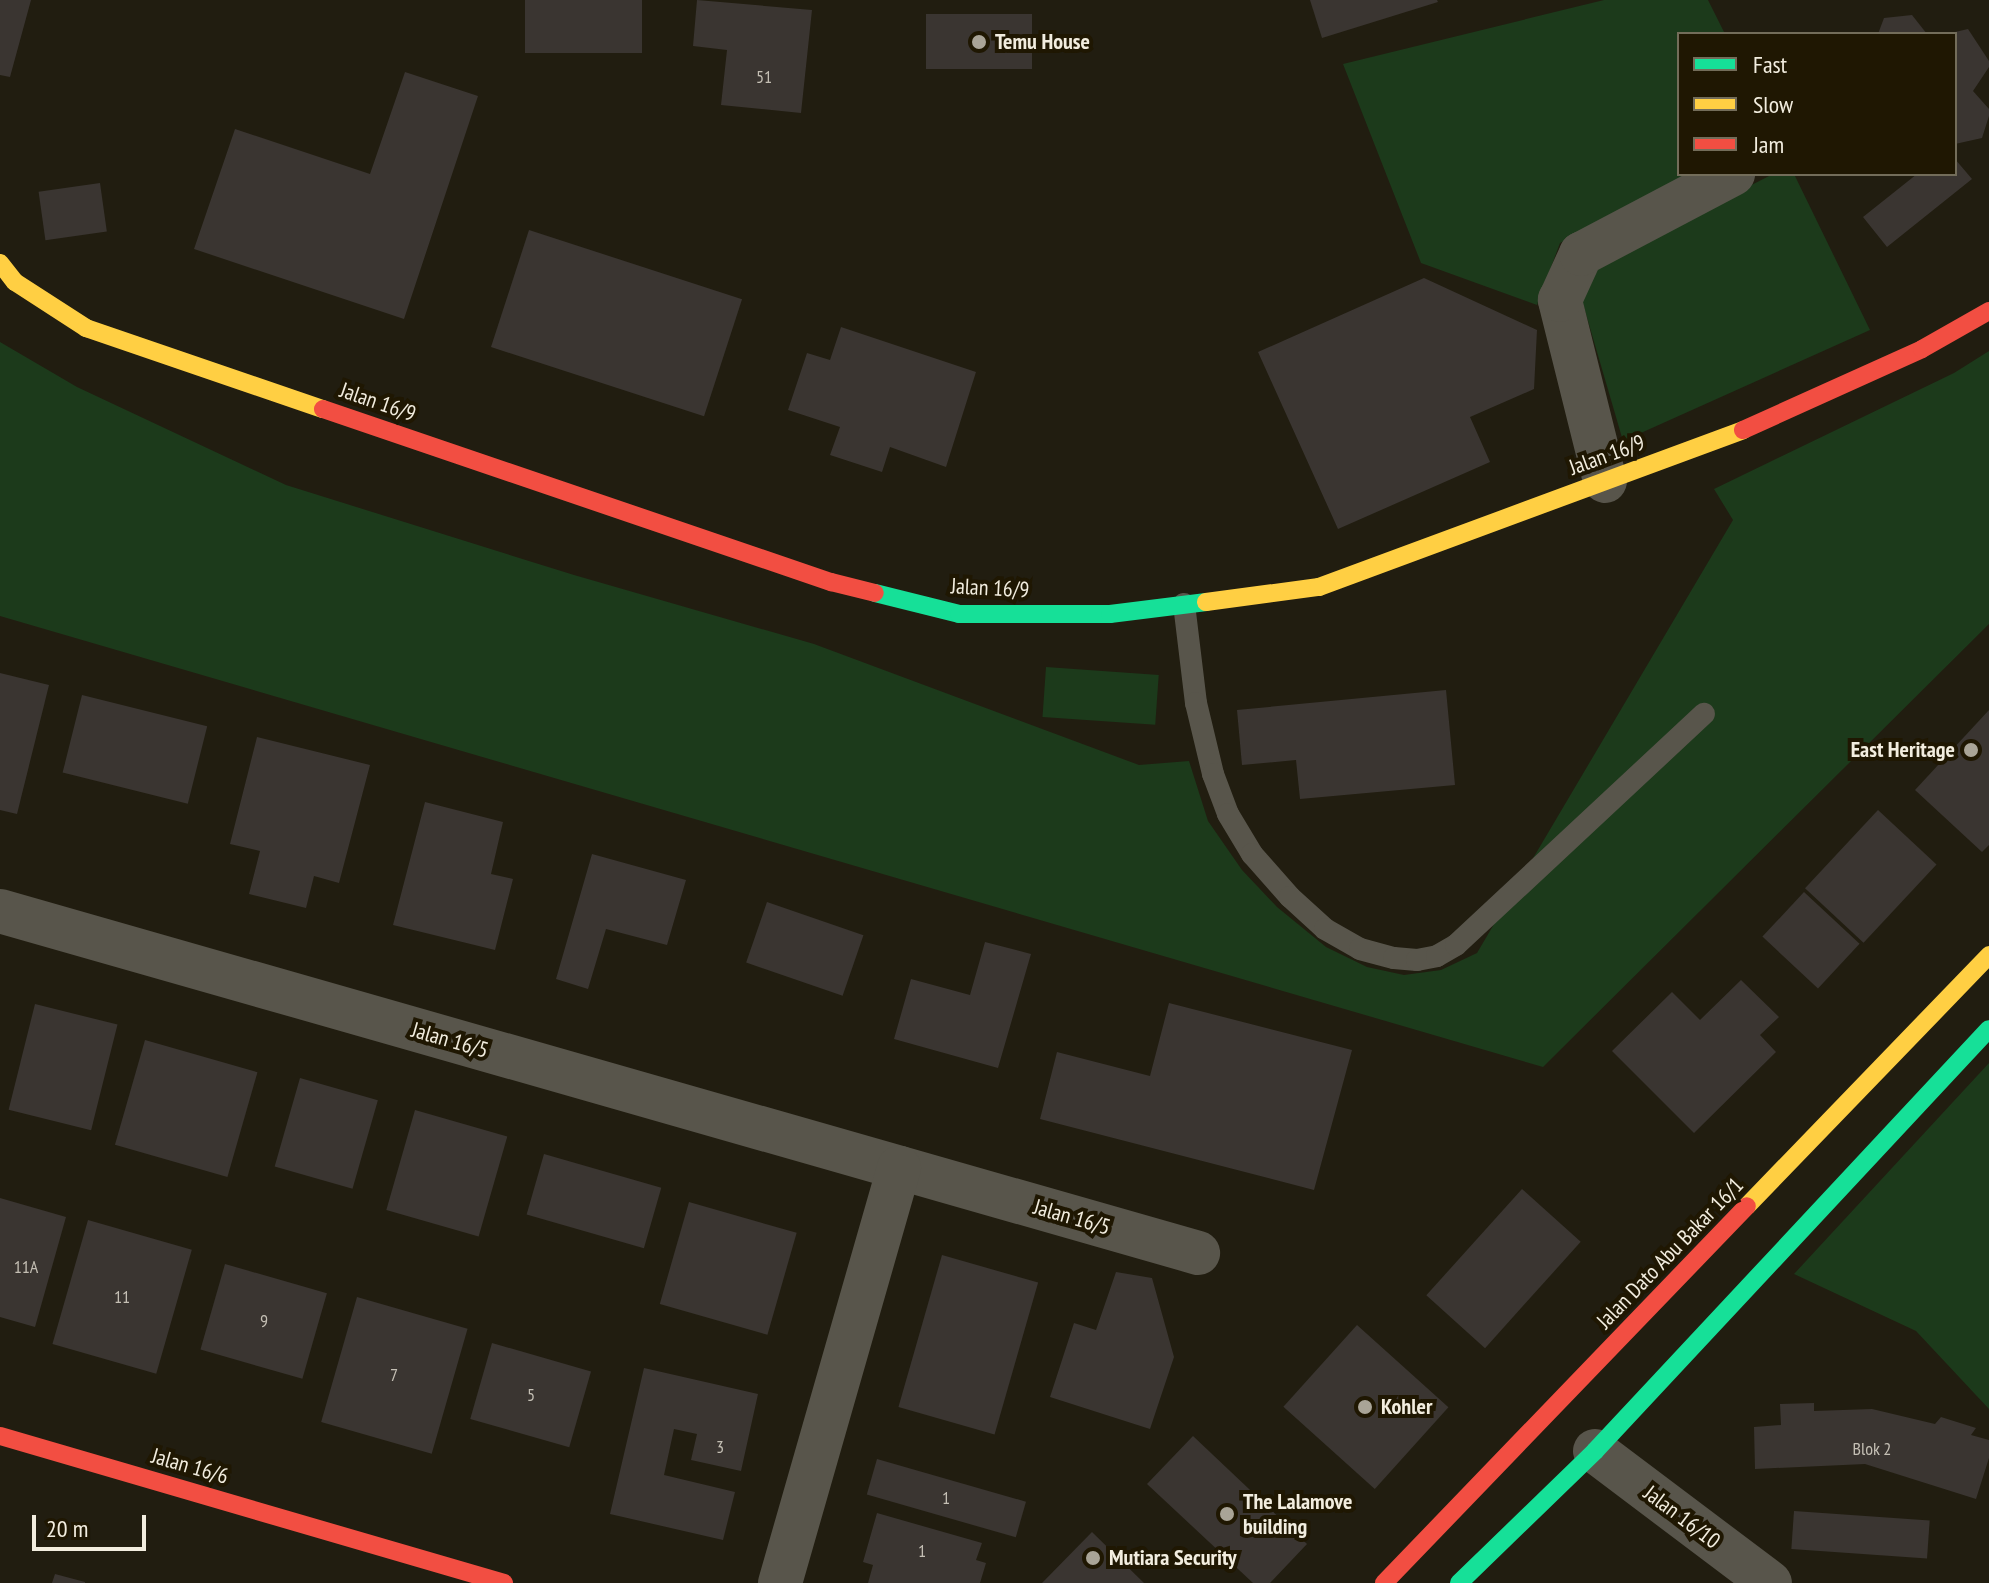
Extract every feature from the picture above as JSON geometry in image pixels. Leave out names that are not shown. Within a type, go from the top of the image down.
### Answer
[{"type":"street","points":[[1605,481],[1560,300],[1581,254],[1729,176]]},
{"type":"street","name":"Jalan 16/9","points":[[0,263],[15,282],[86,328],[831,582],[959,614],[1110,614],[1319,587],[1743,430],[1922,349],[1989,311]]},
{"type":"street","name":"Jalan 16/5","points":[[0,911],[1198,1253]]},
{"type":"street","name":"Jalan Dato Abu Bakar 16/1","points":[[1384,1583],[1989,955]]},
{"type":"street","points":[[1459,1583],[1595,1451],[1989,1029]]},
{"type":"street","points":[[780,1583],[899,1168]]},
{"type":"street","name":"Jalan 16/6","points":[[0,1436],[504,1583]]},
{"type":"street","name":"Jalan 16/10","points":[[1595,1451],[1770,1583]]},
{"type":"lane","points":[[1184,604],[1196,703],[1213,774],[1228,814],[1252,854],[1290,897],[1325,929],[1360,949],[1394,958],[1417,960],[1437,956],[1456,945],[1704,714]]},
{"type":"green space","points":[[1604,0],[1708,0],[1724,32],[1677,32],[1677,176],[1694,176],[1560,243],[1537,305],[1421,263],[1343,64]]},
{"type":"green space","points":[[1769,176],[1795,176],[1870,330],[1623,441],[1581,297],[1595,265]]},
{"type":"green space","points":[[0,342],[77,387],[286,485],[574,575],[814,644],[1139,765],[1189,761],[1208,821],[1242,870],[1277,907],[1326,947],[1367,967],[1404,975],[1441,970],[1477,953],[1733,520],[1714,489],[1954,373],[1989,351],[1989,624],[1543,1067],[0,616]]},
{"type":"green space","points":[[1046,667],[1159,675],[1155,725],[1043,717]]},
{"type":"green space","points":[[1989,1063],[1989,1409],[1916,1331],[1794,1274]]},
{"type":"building","points":[[0,0],[31,0],[10,77],[0,75]]},
{"type":"building","points":[[525,0],[642,0],[642,53],[525,53]]},
{"type":"building","points":[[697,0],[812,10],[801,113],[721,105],[727,50],[693,46]]},
{"type":"building","points":[[1310,0],[1437,0],[1438,2],[1322,38]]},
{"type":"building","name":"Temu House","points":[[926,14],[1032,14],[1032,69],[926,69]]},
{"type":"building","points":[[1912,15],[1925,32],[1879,32],[1884,18]]},
{"type":"building","points":[[1968,29],[1989,61],[1989,67],[1973,91],[1989,109],[1982,138],[1957,144],[1957,32]]},
{"type":"building","points":[[405,72],[478,96],[404,319],[194,249],[235,129],[370,174]]},
{"type":"building","points":[[1957,161],[1972,179],[1887,247],[1863,217],[1914,176],[1957,176]]},
{"type":"building","points":[[100,183],[107,232],[45,240],[39,192]]},
{"type":"building","points":[[529,230],[742,299],[704,416],[491,347]]},
{"type":"building","points":[[1424,278],[1537,330],[1534,389],[1470,417],[1490,462],[1338,529],[1258,352]]},
{"type":"building","points":[[841,327],[976,372],[946,467],[890,447],[882,472],[830,455],[840,427],[788,410],[807,353],[830,360]]},
{"type":"building","points":[[0,673],[49,685],[17,814],[0,810]]},
{"type":"building","points":[[1446,690],[1455,785],[1300,799],[1296,760],[1242,765],[1237,710]]},
{"type":"building","points":[[82,695],[207,726],[188,804],[63,773]]},
{"type":"building","name":"East Heritage","points":[[1989,710],[1989,845],[1982,852],[1915,790]]},
{"type":"building","points":[[257,737],[370,765],[339,883],[314,876],[306,908],[249,894],[260,851],[230,844]]},
{"type":"building","points":[[425,802],[503,822],[491,874],[513,879],[495,950],[393,925]]},
{"type":"building","points":[[1878,810],[1937,865],[1864,943],[1805,888]]},
{"type":"building","points":[[592,854],[686,880],[667,945],[606,929],[588,989],[556,979]]},
{"type":"building","points":[[1804,892],[1860,944],[1818,988],[1762,937]]},
{"type":"building","points":[[767,902],[863,935],[843,996],[746,963]]},
{"type":"building","points":[[985,942],[1031,954],[998,1068],[894,1039],[911,979],[970,995]]},
{"type":"building","points":[[1741,980],[1779,1017],[1760,1035],[1776,1052],[1694,1133],[1612,1051],[1672,992],[1700,1020]]},
{"type":"building","points":[[1169,1003],[1352,1050],[1314,1190],[1040,1119],[1057,1052],[1150,1076]]},
{"type":"building","points":[[35,1004],[117,1025],[91,1130],[9,1110]]},
{"type":"building","points":[[145,1040],[257,1072],[227,1177],[115,1145]]},
{"type":"building","points":[[300,1078],[378,1100],[353,1189],[275,1166]]},
{"type":"building","points":[[415,1110],[507,1136],[479,1236],[386,1210]]},
{"type":"building","points":[[544,1154],[661,1188],[644,1248],[527,1215]]},
{"type":"building","points":[[1522,1189],[1581,1242],[1485,1348],[1426,1295]]},
{"type":"building","points":[[0,1198],[66,1217],[35,1327],[0,1317]]},
{"type":"building","points":[[689,1202],[797,1233],[767,1335],[660,1304]]},
{"type":"building","points":[[88,1220],[192,1250],[156,1374],[52,1344]]},
{"type":"building","points":[[942,1255],[1038,1283],[995,1434],[898,1407]]},
{"type":"building","points":[[225,1264],[327,1293],[302,1379],[200,1350]]},
{"type":"building","points":[[1116,1272],[1152,1278],[1174,1357],[1150,1429],[1050,1397],[1074,1323],[1096,1330]]},
{"type":"building","points":[[357,1297],[468,1329],[432,1454],[321,1422]]},
{"type":"building","name":"Kohler","points":[[1357,1325],[1448,1407],[1375,1489],[1283,1407]]},
{"type":"building","points":[[492,1343],[591,1371],[569,1447],[470,1419]]},
{"type":"building","points":[[644,1368],[758,1394],[741,1471],[691,1460],[697,1434],[674,1429],[664,1475],[735,1492],[723,1540],[610,1514]]},
{"type":"building","points":[[1814,1403],[1814,1411],[1872,1409],[1935,1424],[1941,1417],[1976,1428],[1971,1435],[1989,1440],[1989,1458],[1976,1499],[1865,1464],[1755,1469],[1754,1427],[1781,1425],[1780,1404]]},
{"type":"building","name":"The Lalamove building","points":[[1193,1436],[1307,1544],[1270,1583],[1253,1583],[1147,1484]]},
{"type":"building","points":[[877,1459],[1026,1502],[1016,1537],[867,1495]]},
{"type":"building","points":[[1794,1511],[1930,1520],[1927,1558],[1791,1549]]},
{"type":"building","points":[[877,1513],[982,1543],[976,1560],[986,1563],[980,1583],[868,1583],[873,1565],[863,1562]]},
{"type":"building","name":"Mutiara Security","points":[[1092,1532],[1144,1583],[1042,1583]]},
{"type":"building","points":[[55,1574],[85,1582],[85,1583],[52,1583]]},
{"type":"traffic: fast","points":[[875,593],[959,614],[1110,614],[1206,602]]},
{"type":"traffic: fast","points":[[1459,1583],[1595,1451],[1989,1029]]},
{"type":"traffic: slow","points":[[0,263],[15,282],[86,328],[323,409]]},
{"type":"traffic: slow","points":[[1206,602],[1319,587],[1743,430]]},
{"type":"traffic: slow","points":[[1747,1206],[1989,955]]},
{"type":"traffic: jam","points":[[1743,430],[1922,349],[1989,311]]},
{"type":"traffic: jam","points":[[323,409],[831,582],[875,593]]},
{"type":"traffic: jam","points":[[1384,1583],[1747,1206]]},
{"type":"traffic: jam","points":[[0,1436],[504,1583]]},
{"type":"place","name":"Temu House","points":[[979,42]]},
{"type":"place","name":"East Heritage","points":[[1971,750]]},
{"type":"place","name":"Kohler","points":[[1365,1407]]},
{"type":"place","name":"The Lalamove building","points":[[1227,1514]]},
{"type":"place","name":"Mutiara Security","points":[[1093,1558]]}]
